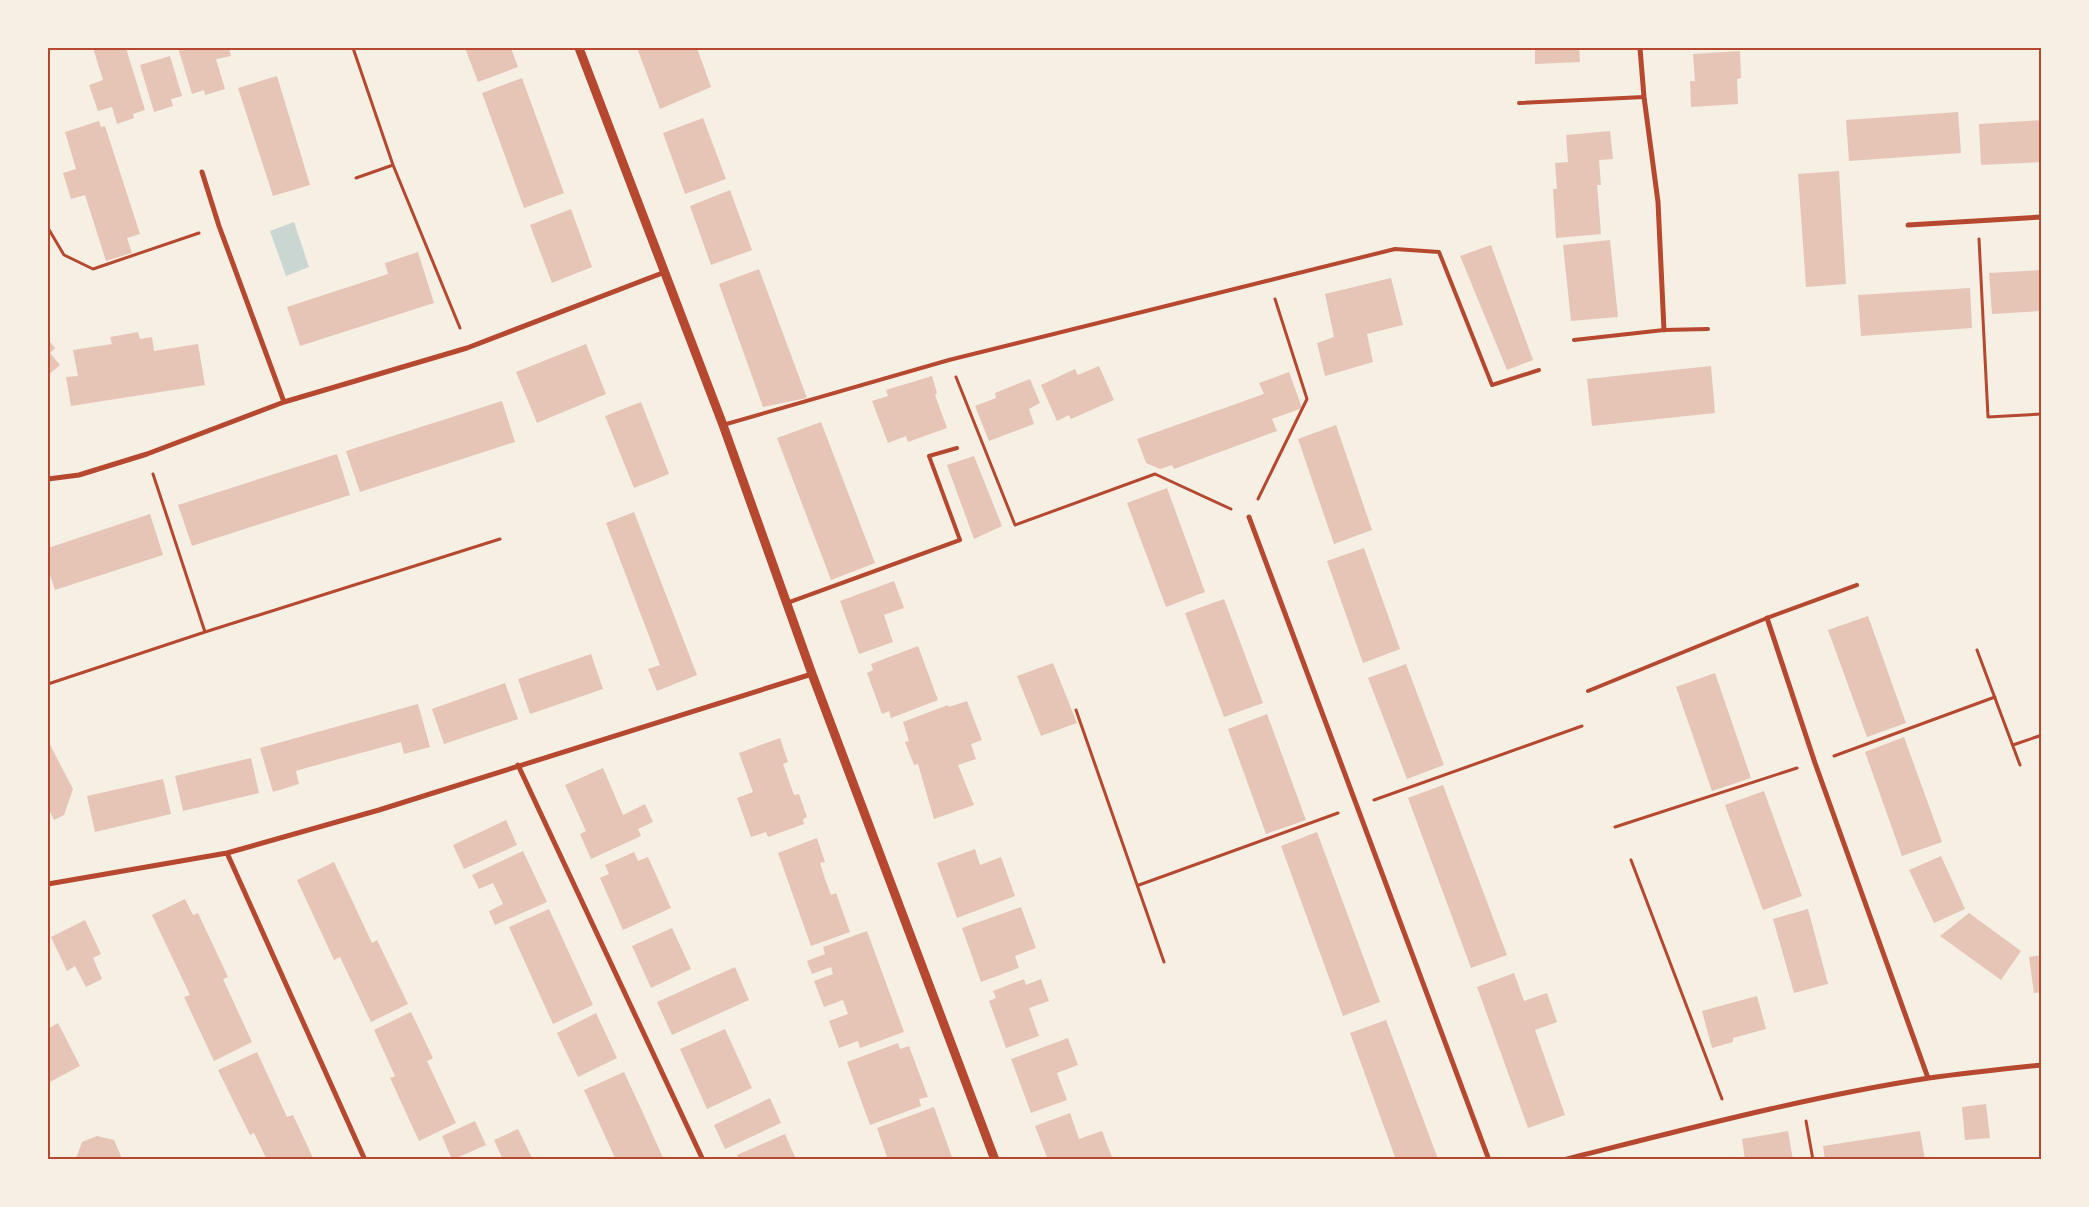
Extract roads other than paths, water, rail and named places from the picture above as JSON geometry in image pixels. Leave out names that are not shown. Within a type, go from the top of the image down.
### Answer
[{"type":"street","points":[[579,48],[723,424],[812,674],[995,1160]]},
{"type":"street","points":[[1640,48],[1644,97],[1658,202],[1664,330]]},
{"type":"street","points":[[202,172],[219,226],[284,402]]},
{"type":"street","points":[[1908,225],[1978,219],[2042,217]]},
{"type":"street","points":[[48,479],[79,475],[147,454],[284,402],[468,348],[665,272]]},
{"type":"street","points":[[1249,517],[1489,1160]]},
{"type":"street","points":[[1767,618],[1815,763],[1928,1078]]},
{"type":"street","points":[[48,884],[227,853],[379,810],[812,674]]},
{"type":"street","points":[[518,765],[702,1160]]},
{"type":"street","points":[[227,853],[365,1160]]},
{"type":"street","points":[[1563,1160],[1729,1118],[1928,1078],[2042,1065]]},
{"type":"lane","points":[[1519,103],[1644,97]]},
{"type":"lane","points":[[723,424],[949,360],[1268,279],[1395,249],[1439,252],[1492,385],[1539,370]]},
{"type":"lane","points":[[1574,340],[1664,330],[1708,328]]},
{"type":"lane","points":[[787,603],[960,540],[929,456],[956,448]]},
{"type":"lane","points":[[1588,690],[1767,618],[1857,585]]}]
